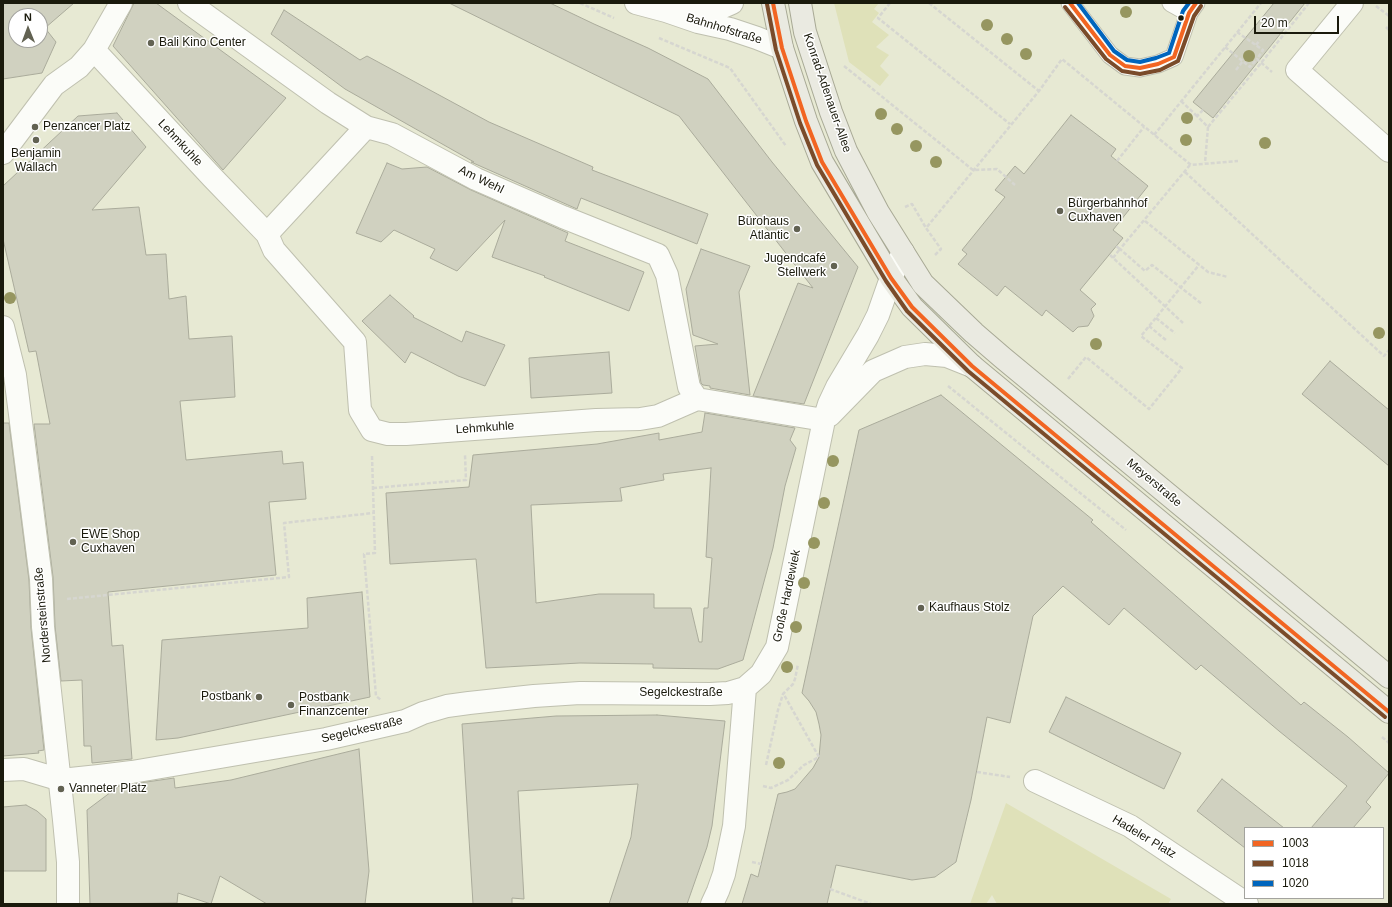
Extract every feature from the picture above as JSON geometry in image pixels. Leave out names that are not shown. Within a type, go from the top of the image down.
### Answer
[{"type":"main road","points":[[773,3],[782,48],[806,121],[822,162],[891,278],[912,308],[972,366],[1389,712]]},
{"type":"main road","name":"Konrad-Adenauer-Allee","points":[[800,3],[805,32],[831,112],[846,151],[878,212],[923,284]]},
{"type":"main road","name":"Meyerstraße","points":[[923,284],[974,333],[1389,677]]},
{"type":"street","points":[[3,153],[54,85],[79,67],[94,50],[121,3]]},
{"type":"street","name":"Am Wehl","points":[[189,3],[328,103],[366,127],[392,134],[476,178],[555,214],[658,255],[667,276],[689,387],[697,399]]},
{"type":"street","name":"Bahnhofstraße","points":[[636,3],[698,22],[730,29],[782,48]]},
{"type":"street","name":"Bahnhofstraße","points":[[666,11],[723,7],[732,3]]},
{"type":"street","points":[[1352,3],[1297,70],[1389,151]]},
{"type":"street","name":"Lehmkuhle","points":[[94,50],[212,178],[267,234],[274,250],[355,342],[360,410],[372,430],[388,434],[406,434],[588,421],[640,419],[658,416],[697,399]]},
{"type":"street","points":[[267,234],[366,127]]},
{"type":"street","name":"Große Hardewiek","points":[[745,688],[761,674],[777,647],[824,420],[837,387],[868,335],[878,315],[902,252]]},
{"type":"street","name":"Nordersteinstraße","points":[[3,327],[15,375],[34,517],[42,600],[43,627],[61,780],[68,862],[68,904]]},
{"type":"street","points":[[697,399],[824,420],[873,371],[905,357],[925,354],[947,356],[972,366]]},
{"type":"street","points":[[712,904],[724,874],[734,826],[745,688]]},
{"type":"street","name":"Segelckestraße","points":[[3,770],[24,769],[61,780],[132,772],[326,739],[405,721],[423,713],[447,706],[534,696],[580,693],[710,694],[728,693],[745,688]]},
{"type":"street","name":"Hadeler Platz","points":[[1035,780],[1130,826],[1247,904]]},
{"type":"lane","points":[[1070,3],[1110,55],[1125,66],[1140,68],[1158,64],[1174,57],[1192,8],[1171,3]]},
{"type":"path","points":[[890,3],[878,18],[1010,124]]},
{"type":"path","points":[[929,3],[1039,90]]},
{"type":"path","points":[[1154,135],[1260,3]]},
{"type":"path","points":[[1205,163],[1208,127],[1309,3]]},
{"type":"path","points":[[1373,3],[1389,16]]},
{"type":"path","points":[[1386,27],[1389,30]]},
{"type":"path","points":[[1225,47],[1250,67],[1257,59],[1263,50],[1237,32]]},
{"type":"path","points":[[1256,45],[1260,40]]},
{"type":"path","points":[[926,228],[1039,90],[1062,59],[1190,165]]},
{"type":"path","points":[[1257,59],[1275,74]]},
{"type":"path","points":[[1236,70],[1243,61]]},
{"type":"path","points":[[840,63],[973,170],[997,169],[1015,185]]},
{"type":"path","points":[[730,68],[787,146]]},
{"type":"path","points":[[1181,101],[1208,127]]},
{"type":"path","points":[[1198,116],[1203,110]]},
{"type":"path","points":[[1117,161],[1144,127]]},
{"type":"path","points":[[1113,258],[1190,165],[1238,160]]},
{"type":"path","points":[[1184,172],[1384,356],[1389,350]]},
{"type":"path","points":[[901,209],[912,204],[926,228],[941,249],[933,258]]},
{"type":"path","points":[[1145,220],[1208,272],[1228,277]]},
{"type":"path","points":[[1116,246],[1145,271],[1152,265],[1202,304]]},
{"type":"path","points":[[1110,255],[1183,322]]},
{"type":"path","points":[[1068,380],[1086,357],[1149,409],[1182,368],[1141,336],[1199,265]]},
{"type":"path","points":[[1156,318],[1174,333]]},
{"type":"path","points":[[1149,326],[1167,341]]},
{"type":"path","points":[[372,430],[375,553],[364,554],[376,696],[405,721]]},
{"type":"path","points":[[373,488],[466,480],[465,451]]},
{"type":"path","points":[[42,600],[80,598],[289,577],[284,523],[373,513]]},
{"type":"path","points":[[762,786],[771,788],[788,780],[804,765],[819,757],[783,694]]},
{"type":"path","points":[[977,772],[1035,780]]},
{"type":"path","points":[[830,889],[871,904]]},
{"type":"green space","points":[[834,3],[879,3],[874,9],[879,13],[872,22],[889,35],[876,47],[889,55],[880,66],[889,75],[880,86],[849,62]]},
{"type":"green space","points":[[1006,803],[1171,899],[1168,904],[997,904],[992,895],[986,904],[970,904]]},
{"type":"building","points":[[3,3],[74,3],[48,25],[48,8],[8,8],[8,48],[48,48],[48,32],[56,42],[42,73],[3,79]]},
{"type":"building","points":[[134,3],[156,3],[286,98],[223,170],[113,46]]},
{"type":"building","points":[[449,3],[550,3],[648,48],[708,79],[772,162],[858,267],[804,404],[753,396],[798,283],[813,288],[679,116]]},
{"type":"building","points":[[1274,3],[1305,3],[1213,118],[1193,102]]},
{"type":"building","points":[[284,10],[360,60],[367,56],[489,122],[593,167],[592,170],[708,214],[697,244],[581,198],[577,209],[471,162],[474,162],[345,89],[271,34]]},
{"type":"building","points":[[117,113],[146,147],[92,210],[139,207],[146,255],[166,254],[169,299],[186,296],[189,339],[232,336],[235,397],[180,401],[186,460],[282,451],[283,464],[303,462],[306,499],[269,502],[276,575],[108,592],[112,646],[123,645],[132,759],[92,763],[91,746],[84,746],[82,680],[61,681],[55,626],[53,577],[34,424],[50,424],[36,351],[29,352],[3,239],[3,186],[78,116]]},
{"type":"building","name":"Bürgerbahnhof Cuxhaven","points":[[1071,115],[1116,149],[1111,156],[1148,186],[1113,230],[1123,238],[1080,290],[1096,304],[1091,309],[1094,316],[1088,326],[1078,327],[1073,332],[1046,310],[1042,316],[1005,286],[997,296],[958,264],[967,254],[962,250],[1005,197],[995,190],[1015,166],[1024,174]]},
{"type":"building","points":[[387,163],[402,169],[427,167],[471,190],[568,233],[565,241],[644,272],[629,311],[544,277],[545,276],[492,257],[505,220],[457,271],[430,258],[435,249],[394,230],[381,242],[356,233]]},
{"type":"building","points":[[701,249],[750,266],[739,292],[750,395],[710,388],[710,386],[703,385],[701,383],[695,346],[718,344],[693,335],[686,289]]},
{"type":"building","points":[[390,295],[414,316],[413,317],[462,342],[466,331],[505,345],[485,386],[458,376],[411,352],[405,363],[362,321]]},
{"type":"building","points":[[609,352],[612,393],[531,398],[529,358]]},
{"type":"building","points":[[1330,361],[1389,410],[1389,466],[1302,394]]},
{"type":"building","points":[[941,395],[1093,520],[1091,522],[1301,705],[1304,702],[1348,737],[1389,773],[1366,802],[1371,807],[1354,827],[1312,827],[1347,786],[1201,665],[1196,670],[1124,608],[1109,625],[1063,586],[1033,616],[1010,723],[987,717],[971,800],[956,862],[935,877],[912,880],[836,865],[827,904],[742,904],[751,874],[758,877],[778,794],[795,789],[813,768],[819,757],[821,735],[816,712],[802,693],[859,430]]},
{"type":"building","points":[[705,413],[795,428],[790,440],[796,448],[785,486],[773,548],[743,660],[718,669],[653,668],[653,664],[580,663],[486,668],[476,559],[390,564],[386,493],[469,487],[473,455],[597,444],[659,433],[659,440],[702,432]],"holes":[[[711,468],[706,557],[712,558],[708,608],[704,608],[702,642],[699,642],[691,608],[654,608],[654,594],[599,594],[536,603],[531,505],[622,501],[620,488],[664,480],[663,474]]]},
{"type":"building","points":[[3,423],[9,423],[29,580],[31,628],[44,750],[38,751],[39,753],[3,756]]},
{"type":"building","points":[[362,592],[370,697],[178,738],[156,740],[162,640],[308,628],[307,598]]},
{"type":"building","points":[[1066,697],[1181,753],[1164,789],[1049,732]]},
{"type":"building","points":[[657,715],[725,721],[712,826],[707,847],[687,904],[609,904],[631,837],[638,784],[518,791],[524,899],[512,898],[512,904],[473,904],[462,724],[556,716]]},
{"type":"building","points":[[359,749],[369,871],[365,904],[267,904],[220,876],[211,904],[178,893],[177,903],[90,904],[87,810],[119,786],[174,778],[175,788],[231,780]]},
{"type":"building","points":[[1222,779],[1283,827],[1244,827],[1244,847],[1197,811]]},
{"type":"building","points":[[26,805],[37,811],[46,819],[46,871],[3,871],[3,807]]},
{"type":"transit line","name":"1003","points":[[773,3],[782,48],[806,121],[822,162],[891,278],[912,307],[972,366],[1389,712]]},
{"type":"transit line","name":"1003","points":[[1070,3],[1110,55],[1125,66],[1140,68],[1158,64],[1174,57],[1189,13],[1196,3]]},
{"type":"transit line","name":"1020","points":[[1078,3],[1114,51],[1127,60],[1140,62],[1169,53],[1183,11],[1189,3]]},
{"type":"transit line","name":"1018","points":[[767,4],[776,50],[800,123],[817,165],[886,281],[907,311],[968,371],[1385,717]]},
{"type":"transit line","name":"1018","points":[[1065,7],[1106,59],[1122,71],[1140,74],[1160,70],[1178,61],[1194,16],[1201,6]]},
{"type":"place","name":"Bali Kino Center","points":[[151,43]]},
{"type":"place","name":"Penzancer Platz","points":[[35,127]]},
{"type":"place","name":"Benjamin Wallach","points":[[36,140]]},
{"type":"place","name":"Bürgerbahnhof Cuxhaven","points":[[1060,211]]},
{"type":"place","name":"Bürohaus Atlantic","points":[[797,229]]},
{"type":"place","name":"Jugendcafé Stellwerk","points":[[834,266]]},
{"type":"place","name":"EWE Shop Cuxhaven","points":[[73,542]]},
{"type":"place","name":"Kaufhaus Stolz","points":[[921,608]]},
{"type":"place","name":"Postbank","points":[[259,697]]},
{"type":"place","name":"Postbank Finanzcenter","points":[[291,705]]},
{"type":"place","name":"Vanneter Platz","points":[[61,789]]}]
